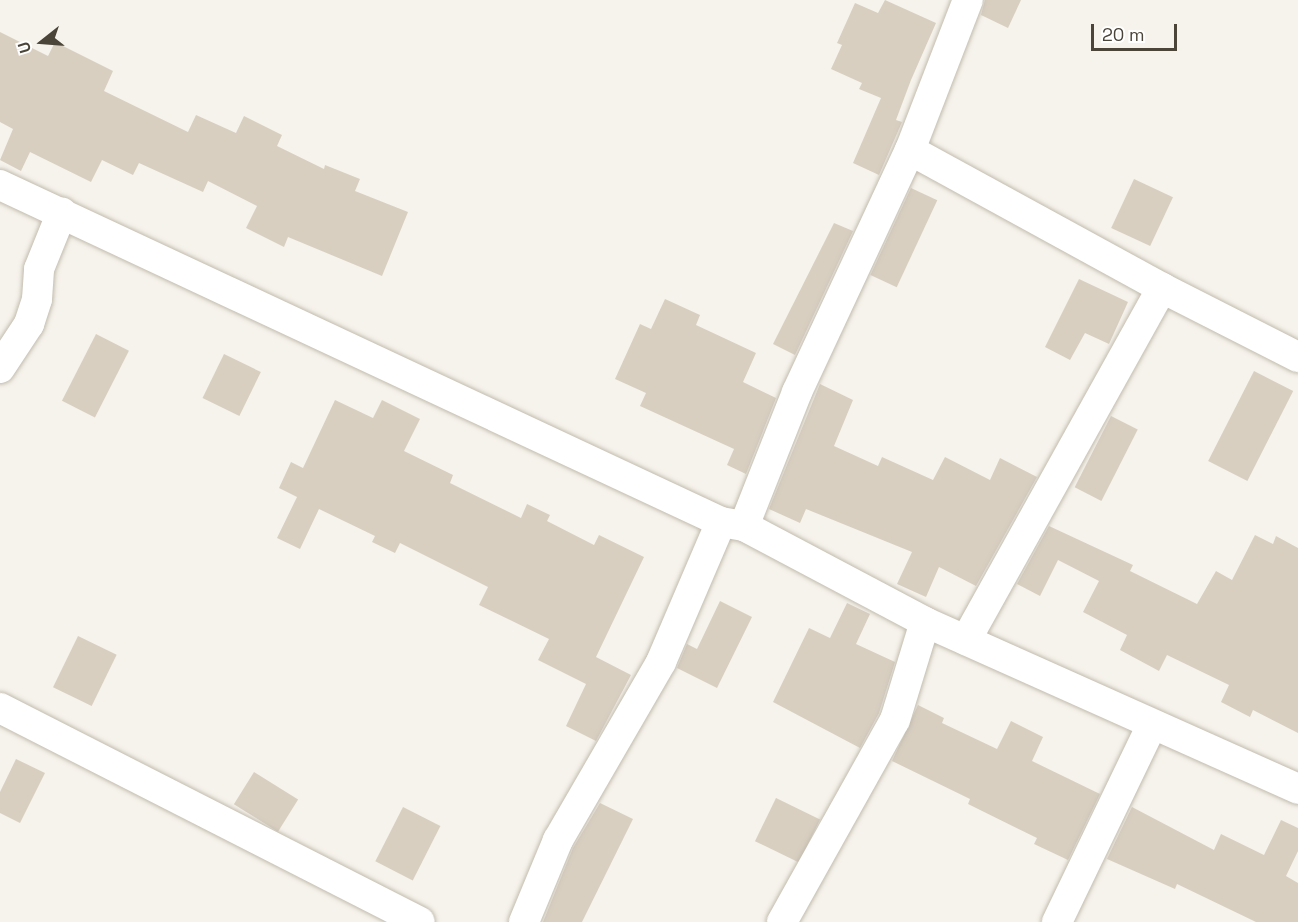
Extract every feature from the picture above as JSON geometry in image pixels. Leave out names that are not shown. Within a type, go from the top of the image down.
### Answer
[{"type":"street","points":[[524,922],[558,840],[661,662],[797,392],[910,150],[968,0]]},
{"type":"street","points":[[910,150],[1162,288],[1298,357]]},
{"type":"street","points":[[0,185],[732,524],[925,622],[1298,789]]},
{"type":"street","points":[[0,368],[29,324],[37,298],[39,268],[62,212]]},
{"type":"street","points":[[966,640],[1162,288]]},
{"type":"street","points":[[782,922],[895,720],[925,622]]},
{"type":"street","points":[[0,708],[420,922]]},
{"type":"street","points":[[1057,922],[1152,725]]},
{"type":"building","points":[[885,0],[936,23],[896,120],[902,122],[879,175],[853,163],[881,98],[859,89],[862,83],[831,69],[842,45],[837,43],[855,3],[878,13]]},
{"type":"building","points":[[985,0],[1021,0],[1008,28],[981,15]]},
{"type":"building","points":[[0,32],[48,56],[55,42],[113,71],[104,91],[188,132],[196,115],[236,133],[244,116],[282,135],[277,146],[324,169],[325,165],[360,179],[355,191],[408,212],[382,276],[288,237],[284,247],[246,228],[257,206],[208,181],[203,192],[139,163],[133,175],[102,160],[91,182],[30,152],[21,171],[0,160],[13,129],[0,122]]},
{"type":"building","points":[[1134,179],[1173,197],[1150,246],[1111,228]]},
{"type":"building","points":[[911,188],[937,200],[897,287],[870,275]]},
{"type":"building","points":[[834,223],[853,231],[795,355],[773,344]]},
{"type":"building","points":[[1079,279],[1128,302],[1109,344],[1085,333],[1070,360],[1045,347]]},
{"type":"building","points":[[665,299],[700,315],[696,325],[756,353],[743,382],[776,398],[746,474],[727,465],[734,449],[640,406],[646,393],[615,379],[640,324],[651,329]]},
{"type":"building","points":[[96,334],[129,351],[95,418],[62,401]]},
{"type":"building","points":[[224,354],[261,372],[239,416],[203,398]]},
{"type":"building","points":[[1254,371],[1293,391],[1247,481],[1208,461]]},
{"type":"building","points":[[820,384],[853,400],[834,446],[878,466],[882,457],[933,480],[945,457],[990,480],[1000,458],[1037,477],[976,586],[939,567],[926,597],[897,584],[912,552],[806,509],[800,523],[769,509]]},
{"type":"building","points":[[335,400],[373,418],[382,400],[420,419],[404,451],[453,475],[450,483],[521,518],[527,504],[550,515],[547,521],[594,545],[599,535],[644,557],[596,657],[631,675],[596,741],[566,726],[586,684],[538,660],[549,639],[479,605],[488,587],[400,543],[395,553],[372,542],[375,536],[319,509],[300,549],[277,538],[297,497],[279,488],[291,462],[303,468]]},
{"type":"building","points":[[1111,416],[1138,430],[1101,501],[1075,487]]},
{"type":"building","points":[[1049,526],[1133,565],[1130,571],[1197,604],[1216,571],[1232,580],[1255,535],[1273,544],[1276,536],[1298,548],[1298,733],[1253,710],[1250,717],[1221,702],[1229,685],[1167,655],[1159,671],[1120,650],[1127,635],[1083,612],[1099,581],[1058,560],[1040,596],[1017,584]]},
{"type":"building","points":[[720,601],[752,617],[717,688],[677,668],[687,644],[697,649]]},
{"type":"building","points":[[847,603],[870,614],[856,644],[895,662],[879,713],[860,748],[773,702],[809,628],[830,638]]},
{"type":"building","points":[[78,636],[117,655],[92,706],[53,687]]},
{"type":"building","points":[[918,705],[944,718],[942,723],[997,749],[1011,721],[1043,737],[1032,761],[1100,794],[1068,860],[1034,844],[1037,838],[968,804],[970,799],[892,761]]},
{"type":"building","points":[[16,759],[45,773],[20,823],[0,813],[0,792]]},
{"type":"building","points":[[254,772],[298,800],[278,832],[234,804]]},
{"type":"building","points":[[776,798],[820,819],[799,863],[755,841]]},
{"type":"building","points":[[600,803],[633,819],[582,922],[543,922],[573,848]]},
{"type":"building","points":[[403,807],[440,826],[413,880],[375,861]]},
{"type":"building","points":[[1132,807],[1214,850],[1221,834],[1264,855],[1281,820],[1298,828],[1298,851],[1286,876],[1298,883],[1298,922],[1256,922],[1177,884],[1175,889],[1107,859]]}]
